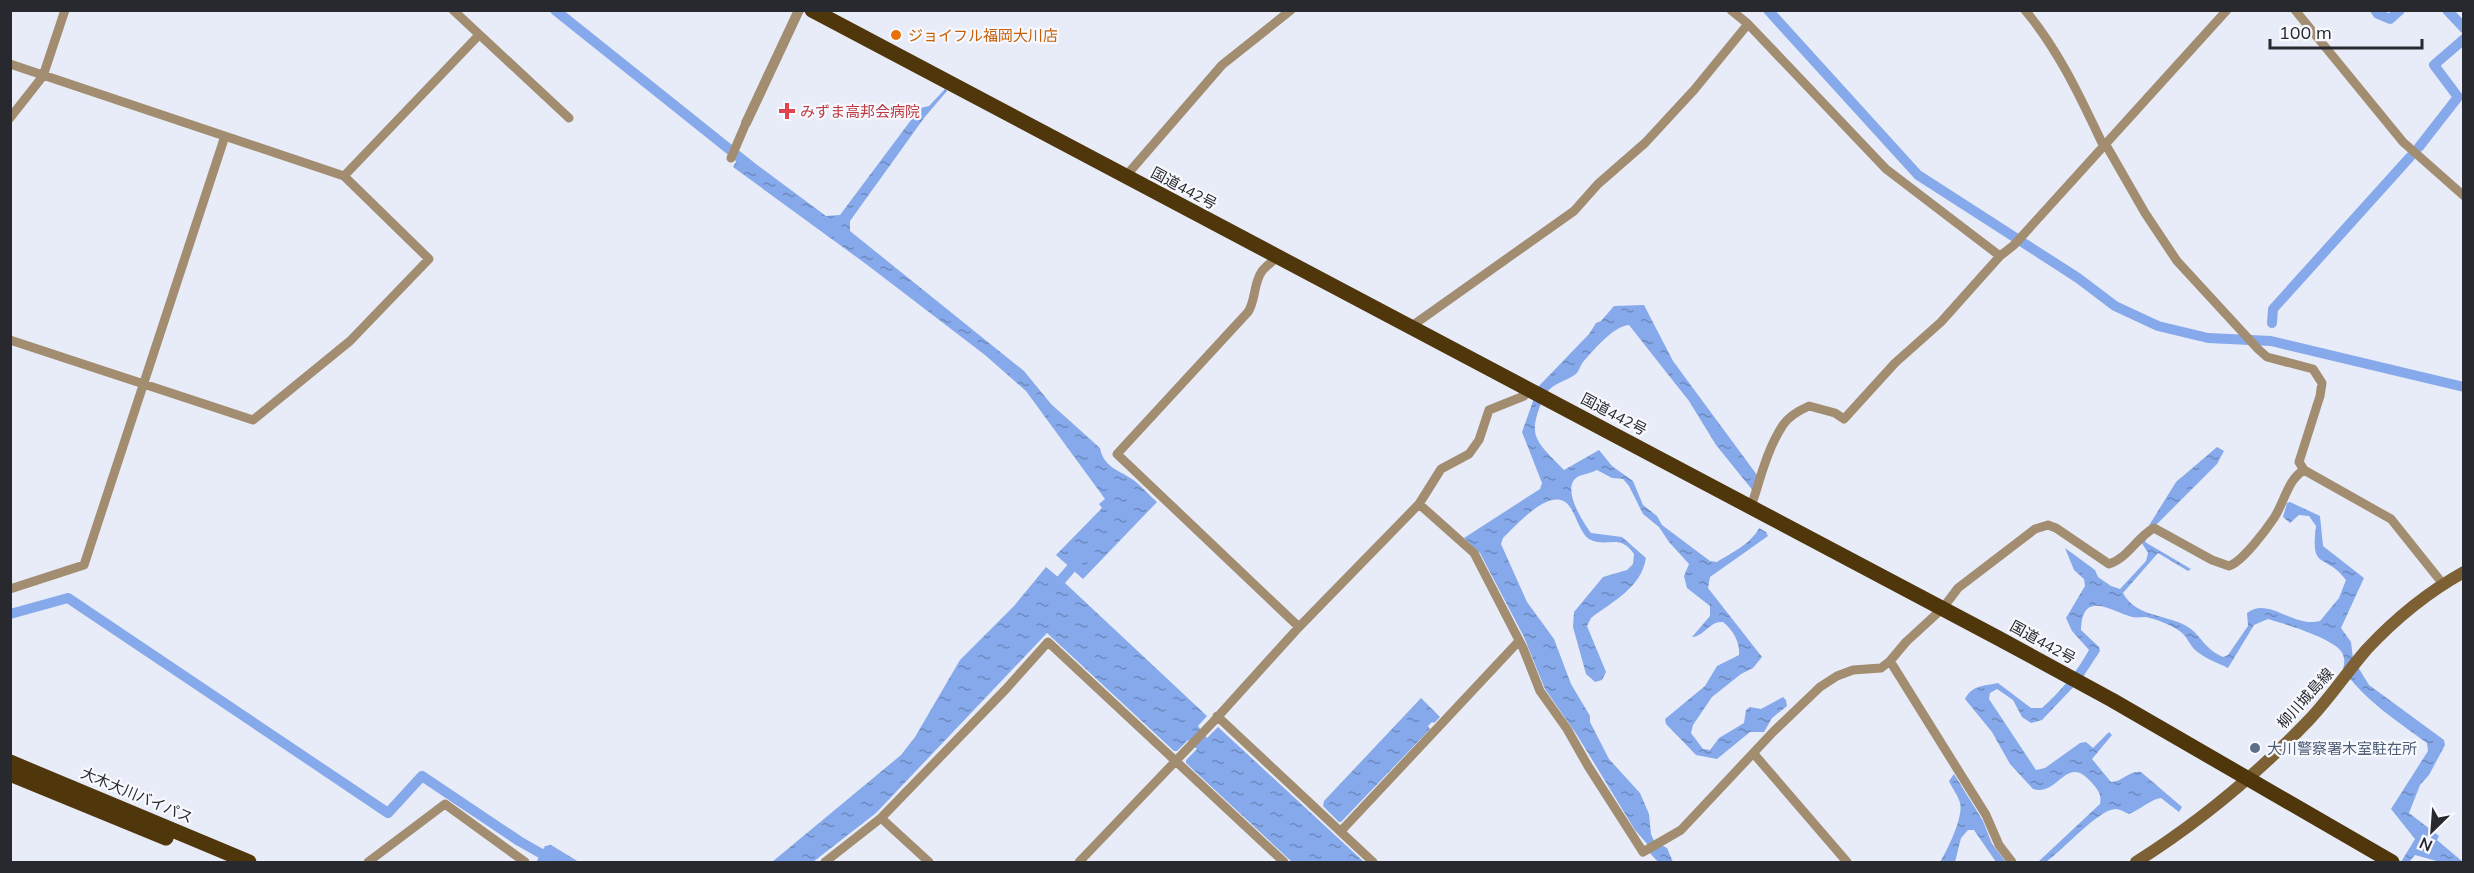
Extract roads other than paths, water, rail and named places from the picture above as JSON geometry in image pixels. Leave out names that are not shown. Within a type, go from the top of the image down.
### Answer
[{"type":"highway","name":"国道442号","points":[[812,10],[1276,258],[1943,608],[2112,700],[2392,862]]},
{"type":"highway","name":"大木大川バイパス","points":[[10,762],[249,862]]},
{"type":"highway","name":"大木大川バイパス","points":[[10,774],[224,862]]},
{"type":"main road","name":"柳川城島線","points":[[2136,862],[2159,848],[2246,778],[2308,720],[2389,627],[2443,584],[2463,572]]},
{"type":"street","points":[[10,118],[43,76],[65,10]]},
{"type":"street","points":[[453,10],[569,118]]},
{"type":"street","points":[[730,158],[799,10]]},
{"type":"street","points":[[1125,177],[1222,65],[1291,10]]},
{"type":"street","points":[[1731,10],[1748,24],[1886,169],[2000,256]]},
{"type":"street","points":[[2025,10],[2043,32],[2067,69],[2105,146],[2177,261],[2267,357],[2313,369],[2322,383],[2299,462],[2304,470],[2391,519],[2443,584]]},
{"type":"street","points":[[1751,507],[1766,462],[1784,424],[1796,412],[1809,406],[1835,413],[1844,419],[1895,363],[1941,322],[2000,256],[2014,245],[2227,10]]},
{"type":"street","points":[[2295,10],[2403,142],[2463,196]]},
{"type":"street","points":[[1409,328],[1574,211],[1598,184],[1645,143],[1694,90],[1748,24]]},
{"type":"street","points":[[344,176],[479,35]]},
{"type":"street","points":[[10,64],[344,176],[429,259],[358,332],[253,420],[144,382],[10,340]]},
{"type":"street","points":[[10,589],[84,565],[225,136]]},
{"type":"street","points":[[1276,258],[1262,272],[1254,291],[1253,304],[1248,312],[1117,454],[1299,627]]},
{"type":"street","points":[[1079,862],[1178,759],[1299,627],[1419,504],[1441,469],[1469,453],[1479,440],[1489,410],[1524,396],[1530,390]]},
{"type":"street","points":[[1419,504],[1474,553],[1519,640],[1540,691],[1568,729],[1643,852],[1682,830],[1820,687],[1845,673],[1881,668],[1890,662],[1906,642],[1943,608],[1958,588],[2035,529],[2042,526],[2056,528],[2109,564],[2122,556],[2145,533],[2154,528],[2212,560],[2224,565],[2234,564],[2275,517],[2296,474],[2304,470]]},
{"type":"street","points":[[1341,831],[1519,640]]},
{"type":"street","points":[[825,862],[881,818],[1006,689],[1048,642],[1178,759],[1284,862]]},
{"type":"street","points":[[1890,662],[1986,815],[1999,845],[2012,862]]},
{"type":"street","points":[[1215,719],[1373,862]]},
{"type":"street","points":[[1754,754],[1847,862]]},
{"type":"street","points":[[368,862],[444,804],[525,862]]},
{"type":"street","points":[[881,818],[929,862]]},
{"type":"water","points":[[945,89],[947,91],[924,118],[850,221],[850,231],[1024,371],[1051,404],[1100,448],[1109,465],[1136,482],[1157,502],[1083,579],[1056,555],[1102,508],[1099,504],[1105,499],[1026,391],[985,355],[866,264],[733,167],[741,153],[826,216],[840,215],[920,108],[929,106]]},
{"type":"water","points":[[1644,305],[1673,361],[1760,479],[1754,492],[1716,445],[1689,401],[1629,325],[1610,334],[1583,362],[1576,374],[1548,391],[1541,404],[1535,425],[1538,441],[1564,470],[1599,450],[1612,466],[1633,481],[1643,505],[1657,516],[1662,525],[1710,561],[1717,562],[1740,548],[1759,528],[1766,532],[1768,536],[1710,577],[1708,588],[1762,657],[1753,668],[1741,674],[1712,697],[1693,725],[1691,733],[1703,749],[1710,750],[1719,738],[1744,723],[1746,710],[1750,707],[1761,709],[1783,697],[1787,706],[1772,718],[1764,732],[1750,732],[1717,759],[1696,755],[1666,724],[1665,719],[1705,686],[1717,666],[1739,655],[1738,645],[1733,633],[1723,622],[1718,622],[1692,637],[1710,616],[1710,606],[1687,588],[1684,576],[1689,564],[1659,527],[1643,514],[1623,479],[1612,478],[1597,470],[1579,476],[1573,481],[1571,488],[1574,504],[1591,533],[1622,537],[1646,558],[1632,586],[1591,618],[1587,626],[1606,672],[1602,680],[1595,682],[1586,674],[1573,627],[1574,612],[1603,577],[1627,570],[1633,564],[1634,554],[1628,547],[1618,542],[1595,542],[1589,539],[1583,533],[1570,507],[1563,501],[1554,500],[1525,516],[1503,538],[1501,544],[1527,602],[1554,639],[1571,684],[1590,716],[1590,722],[1609,759],[1640,793],[1649,814],[1654,841],[1667,848],[1673,862],[1658,862],[1650,853],[1648,845],[1635,830],[1577,735],[1545,689],[1524,637],[1480,553],[1464,538],[1540,489],[1542,483],[1522,432],[1538,387],[1614,306]]},
{"type":"water","points":[[2217,447],[2224,451],[2217,464],[2150,531],[2145,542],[2191,569],[2188,571],[2158,553],[2123,593],[2136,607],[2188,627],[2211,650],[2223,657],[2228,655],[2248,626],[2247,613],[2255,609],[2272,610],[2310,622],[2320,621],[2339,598],[2346,580],[2332,566],[2317,556],[2316,526],[2309,516],[2299,515],[2290,523],[2283,517],[2287,503],[2290,502],[2320,516],[2323,546],[2364,578],[2341,628],[2351,642],[2353,659],[2369,685],[2444,740],[2445,745],[2429,775],[2420,785],[2409,813],[2439,836],[2437,840],[2463,862],[2440,862],[2415,855],[2409,862],[2401,862],[2415,839],[2391,809],[2428,751],[2427,743],[2361,691],[2343,669],[2343,656],[2336,646],[2307,632],[2268,619],[2254,625],[2228,668],[2199,653],[2181,632],[2169,625],[2146,617],[2132,617],[2107,608],[2092,606],[2086,610],[2081,630],[2099,647],[2100,651],[2083,677],[2042,720],[2031,723],[2022,717],[2013,700],[1997,689],[1990,693],[1989,699],[2036,770],[2045,768],[2080,743],[2086,742],[2093,748],[2109,732],[2112,735],[2092,759],[2111,782],[2141,772],[2182,807],[2179,812],[2161,798],[2129,814],[2117,809],[2108,811],[2090,823],[2053,857],[2046,862],[2038,862],[2100,804],[2099,793],[2083,775],[2075,772],[2069,773],[2050,787],[2042,790],[2033,789],[2010,764],[1992,732],[1965,699],[1975,689],[1998,683],[2031,708],[2042,708],[2056,695],[2089,650],[2072,631],[2066,618],[2085,586],[2084,579],[2074,570],[2065,548],[2095,570],[2098,577],[2120,589],[2146,561],[2148,553],[2140,540],[2176,482]]},
{"type":"water","points":[[1046,567],[1058,577],[1060,575],[1065,583],[1207,716],[1198,726],[1207,738],[1218,727],[1364,862],[1292,862],[1186,763],[1186,760],[1197,749],[1188,740],[1177,751],[1174,751],[1047,633],[876,813],[813,862],[772,862],[901,755],[915,737],[960,660],[1014,606]]},
{"type":"water","points":[[1421,698],[1440,717],[1428,726],[1430,729],[1339,822],[1323,806],[1324,801]]},
{"type":"water","points":[[1954,774],[1983,821],[1992,844],[2006,862],[1996,862],[1974,830],[1968,830],[1961,838],[1955,862],[1940,862],[1960,816],[1960,803],[1949,781]]},
{"type":"water","points":[[551,845],[579,862],[537,861],[545,846]]},
{"type":"waterway","points":[[555,10],[749,165]]},
{"type":"waterway","points":[[1768,10],[1918,175],[2078,278],[2115,306],[2158,326],[2208,338],[2271,341],[2464,387]]},
{"type":"waterway","points":[[2375,10],[2378,14],[2390,19],[2400,10]]},
{"type":"waterway","points":[[2447,10],[2464,28]]},
{"type":"waterway","points":[[2419,147],[2458,97],[2434,65],[2464,39]]},
{"type":"waterway","points":[[2272,323],[2273,309],[2410,157]]},
{"type":"waterway","points":[[1055,587],[1080,558]]},
{"type":"waterway","points":[[10,614],[68,598],[388,813],[422,776],[519,841],[556,862]]},
{"type":"place","name":"ジョイフル福岡大川店","points":[[896,35]]},
{"type":"place","name":"みずま高邦会病院","points":[[787,111]]},
{"type":"place","name":"大川警察署木室駐在所","points":[[2255,748]]}]
